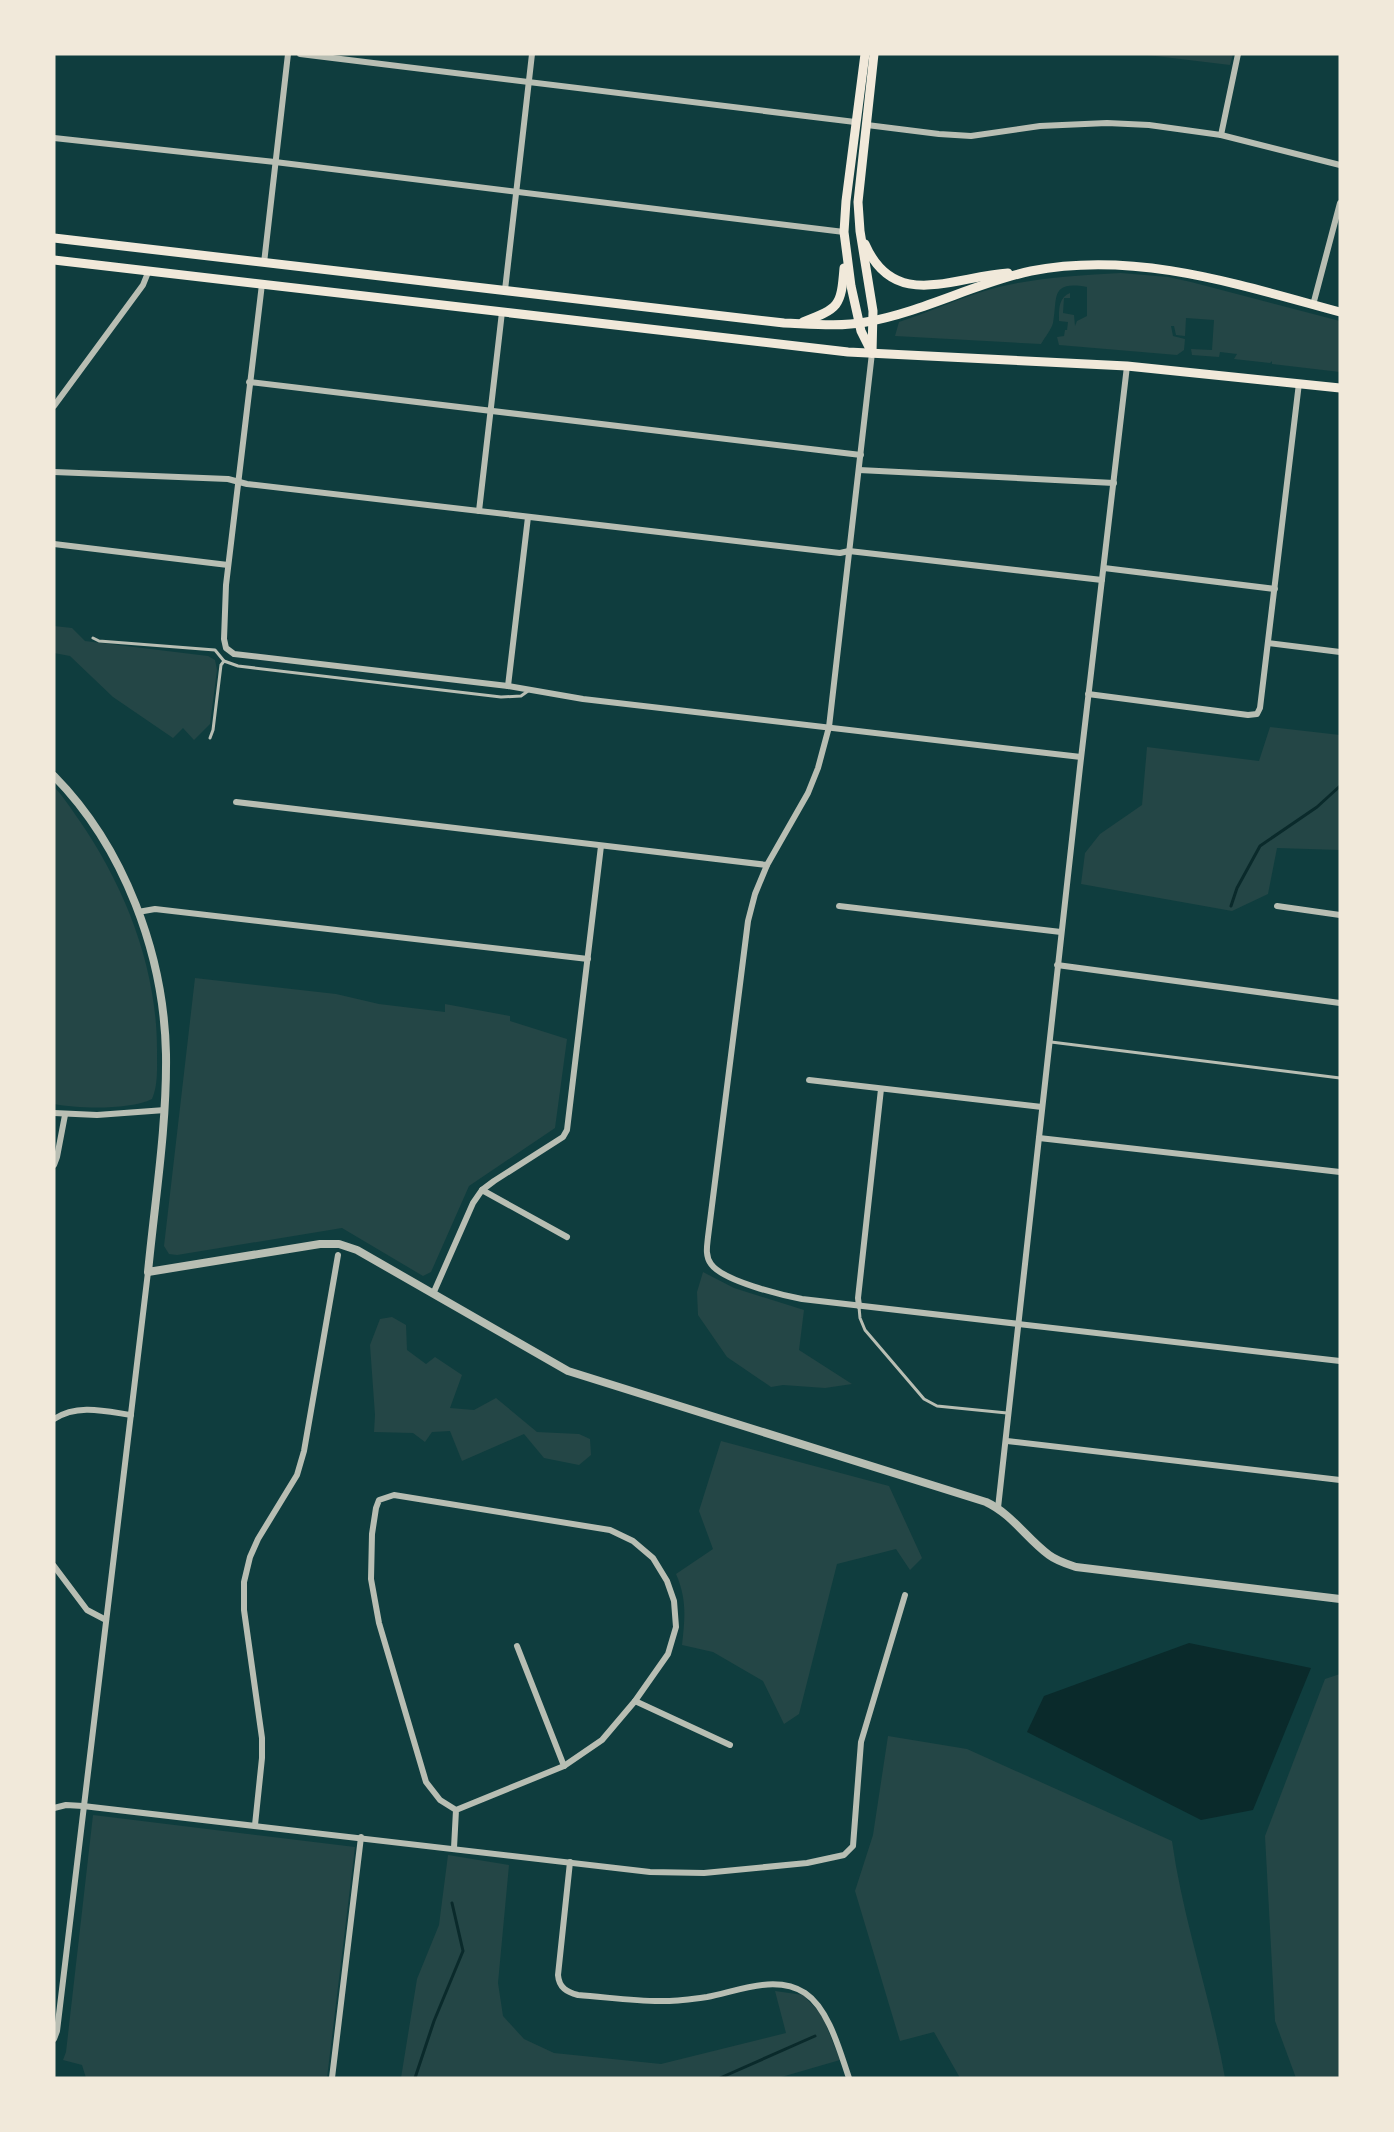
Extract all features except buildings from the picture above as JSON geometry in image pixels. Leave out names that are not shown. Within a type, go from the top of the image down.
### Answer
[{"type":"highway","points":[[798,324],[828,312],[835,306],[842,291],[846,201],[865,54]]},
{"type":"highway","points":[[872,353],[873,320],[858,218],[858,202],[874,54]]},
{"type":"highway","points":[[858,218],[874,262],[888,276],[903,284],[927,285],[992,275],[1107,264],[1189,273],[1340,312]]},
{"type":"highway","points":[[54,238],[798,324],[859,323],[873,320],[1030,272]]},
{"type":"highway","points":[[149,270],[154,250]]},
{"type":"highway","points":[[845,252],[859,323],[872,353]]},
{"type":"highway","points":[[54,260],[872,353],[1127,366],[1340,388]]},
{"type":"highway","points":[[262,284],[264,263]]},
{"type":"street","points":[[264,263],[288,54]]},
{"type":"street","points":[[300,54],[855,122]]},
{"type":"street","points":[[504,290],[532,54]]},
{"type":"street","points":[[1221,135],[1238,54]]},
{"type":"street","points":[[867,125],[954,136],[985,135],[1040,126],[1107,123],[1165,126],[1221,135],[1340,165]]},
{"type":"street","points":[[54,138],[275,162],[844,232]]},
{"type":"street","points":[[1313,305],[1340,203]]},
{"type":"street","points":[[54,406],[142,285],[149,270]]},
{"type":"street","points":[[262,284],[228,565],[224,639],[226,648],[234,654],[508,686],[594,700],[1081,757]]},
{"type":"street","points":[[479,511],[502,312]]},
{"type":"street","points":[[872,353],[829,727],[818,768],[808,793],[767,865],[753,903],[743,953],[708,1237],[708,1258],[716,1269],[748,1285],[802,1299],[1340,1361]]},
{"type":"street","points":[[998,1508],[1061,932],[1127,366]]},
{"type":"street","points":[[249,382],[861,455]]},
{"type":"street","points":[[1088,694],[1257,714],[1260,708],[1299,383]]},
{"type":"street","points":[[859,470],[1114,483]]},
{"type":"street","points":[[54,472],[228,479],[528,517],[1102,580]]},
{"type":"street","points":[[508,686],[528,517]]},
{"type":"street","points":[[54,544],[228,565]]},
{"type":"street","points":[[1104,568],[1275,589]]},
{"type":"street","points":[[1268,643],[1340,652]]},
{"type":"street","points":[[54,776],[94,827],[119,868],[138,912],[153,961],[162,1006],[166,1052],[165,1110],[148,1272],[57,2031],[54,2039]]},
{"type":"street","points":[[236,802],[767,865]]},
{"type":"street","points":[[433,1294],[473,1203],[482,1190],[563,1137],[567,1130],[601,846]]},
{"type":"street","points":[[839,906],[1061,932]]},
{"type":"street","points":[[1277,906],[1340,915]]},
{"type":"street","points":[[138,912],[155,909],[588,959]]},
{"type":"street","points":[[1058,965],[1340,1003]]},
{"type":"street","points":[[809,1080],[1042,1107]]},
{"type":"street","points":[[859,1306],[858,1298],[881,1089]]},
{"type":"street","points":[[54,1113],[97,1115],[165,1110]]},
{"type":"street","points":[[54,1165],[65,1115]]},
{"type":"street","points":[[1039,1138],[1340,1172]]},
{"type":"street","points":[[482,1190],[567,1237]]},
{"type":"street","points":[[148,1272],[320,1244],[339,1244],[357,1250],[568,1371],[986,1502],[998,1508],[1049,1555],[1076,1567],[1340,1599]]},
{"type":"street","points":[[255,1825],[262,1738],[244,1610],[244,1581],[250,1557],[258,1539],[297,1475],[302,1459],[338,1255]]},
{"type":"street","points":[[54,1419],[62,1414],[83,1409],[131,1415]]},
{"type":"street","points":[[1006,1441],[1340,1480]]},
{"type":"street","points":[[394,1495],[610,1530],[633,1541],[653,1558],[667,1581],[674,1601],[676,1627],[668,1654],[635,1701],[602,1740],[564,1766],[456,1810],[440,1800],[426,1782],[379,1623],[371,1579],[372,1534],[379,1500],[394,1495]]},
{"type":"street","points":[[54,1566],[87,1610],[106,1620]]},
{"type":"street","points":[[54,1808],[66,1805],[83,1806],[650,1872],[704,1874],[807,1863],[844,1855],[853,1846],[861,1742],[905,1594]]},
{"type":"street","points":[[517,1646],[564,1766]]},
{"type":"street","points":[[635,1701],[730,1744]]},
{"type":"street","points":[[454,1848],[456,1810]]},
{"type":"street","points":[[332,2078],[361,1837]]},
{"type":"street","points":[[570,1862],[558,1975],[558,1981],[565,1990],[578,1995],[664,2001],[705,1997],[767,1985],[787,1986],[806,1994],[819,2006],[826,2018],[849,2078]]},
{"type":"lane","points":[[93,638],[99,641],[215,650],[224,661],[238,666],[501,697],[521,696],[528,691]]},
{"type":"lane","points":[[210,738],[221,665],[224,661]]},
{"type":"lane","points":[[1049,1042],[1340,1077]]},
{"type":"lane","points":[[859,1306],[860,1318],[865,1330],[924,1399],[937,1406],[1009,1413]]},
{"type":"shaded area","points":[[1139,54],[1233,54],[1230,65]]},
{"type":"shaded area","points":[[1121,273],[1168,277],[1191,282],[1340,321],[1340,372],[1272,364],[1272,361],[1270,363],[1234,359],[1237,354],[1220,352],[1219,357],[1192,355],[1191,349],[1212,350],[1214,320],[1186,318],[1185,336],[1176,335],[1174,326],[1171,326],[1173,336],[1185,339],[1184,350],[1177,355],[1059,345],[1057,337],[1064,336],[1068,322],[1059,321],[1063,298],[1070,293],[1070,298],[1064,298],[1063,313],[1074,315],[1075,326],[1077,321],[1087,316],[1087,287],[1075,286],[1066,286],[1058,293],[1053,323],[1041,344],[895,336],[899,322],[995,288],[1048,278]]},
{"type":"shaded area","points":[[54,626],[72,628],[85,641],[208,656],[215,660],[217,670],[210,724],[194,740],[183,728],[173,738],[113,697],[70,656],[54,653]]},
{"type":"shaded area","points":[[1270,727],[1340,735],[1340,850],[1277,848],[1268,894],[1232,911],[1081,884],[1085,853],[1100,834],[1142,805],[1147,747],[1259,761]]},
{"type":"shaded area","points":[[54,787],[79,820],[111,873],[125,902],[145,961],[156,1023],[157,1071],[152,1099],[142,1103],[104,1108],[54,1104]]},
{"type":"shaded area","points":[[195,978],[336,994],[379,1004],[445,1012],[445,1004],[510,1016],[510,1021],[567,1039],[555,1128],[469,1186],[431,1272],[423,1276],[342,1228],[177,1255],[169,1254],[164,1246]]},
{"type":"shaded area","points":[[703,1272],[734,1288],[804,1310],[799,1350],[852,1384],[825,1388],[783,1385],[771,1387],[727,1357],[698,1315],[697,1292]]},
{"type":"shaded area","points":[[392,1317],[406,1325],[407,1350],[426,1364],[435,1357],[462,1375],[450,1408],[474,1410],[496,1398],[537,1432],[579,1434],[590,1439],[591,1455],[579,1465],[544,1458],[524,1434],[462,1461],[450,1431],[432,1432],[425,1442],[413,1433],[374,1432],[370,1345],[380,1319]]},
{"type":"shaded area","points":[[721,1441],[889,1486],[922,1558],[910,1570],[896,1549],[837,1564],[799,1714],[784,1724],[763,1681],[713,1652],[682,1645],[684,1609],[682,1592],[676,1574],[713,1549],[699,1511]]},
{"type":"shaded area","points":[[1189,1643],[1311,1668],[1253,1810],[1201,1820],[1027,1732],[1044,1696]]},
{"type":"shaded area","points":[[1340,1674],[1340,2078],[1296,2078],[1275,2021],[1265,1836],[1325,1679]]},
{"type":"shaded area","points":[[888,1736],[967,1749],[1172,1841],[1183,1901],[1225,2078],[960,2078],[934,2032],[900,2041],[855,1891],[873,1835]]},
{"type":"shaded area","points":[[93,1815],[355,1847],[327,2078],[86,2078],[82,2065],[63,2060],[66,2052]]},
{"type":"shaded area","points":[[448,1855],[509,1865],[498,1983],[503,2016],[524,2039],[554,2053],[661,2064],[786,2033],[775,1991],[803,1995],[822,2015],[840,2060],[778,2078],[401,2078],[417,1979],[439,1925]]},
{"type":"waterway","points":[[1231,906],[1237,888],[1260,846],[1317,807],[1340,786]]},
{"type":"waterway","points":[[415,2078],[434,2021],[463,1951],[452,1903]]},
{"type":"waterway","points":[[720,2078],[815,2036]]}]
